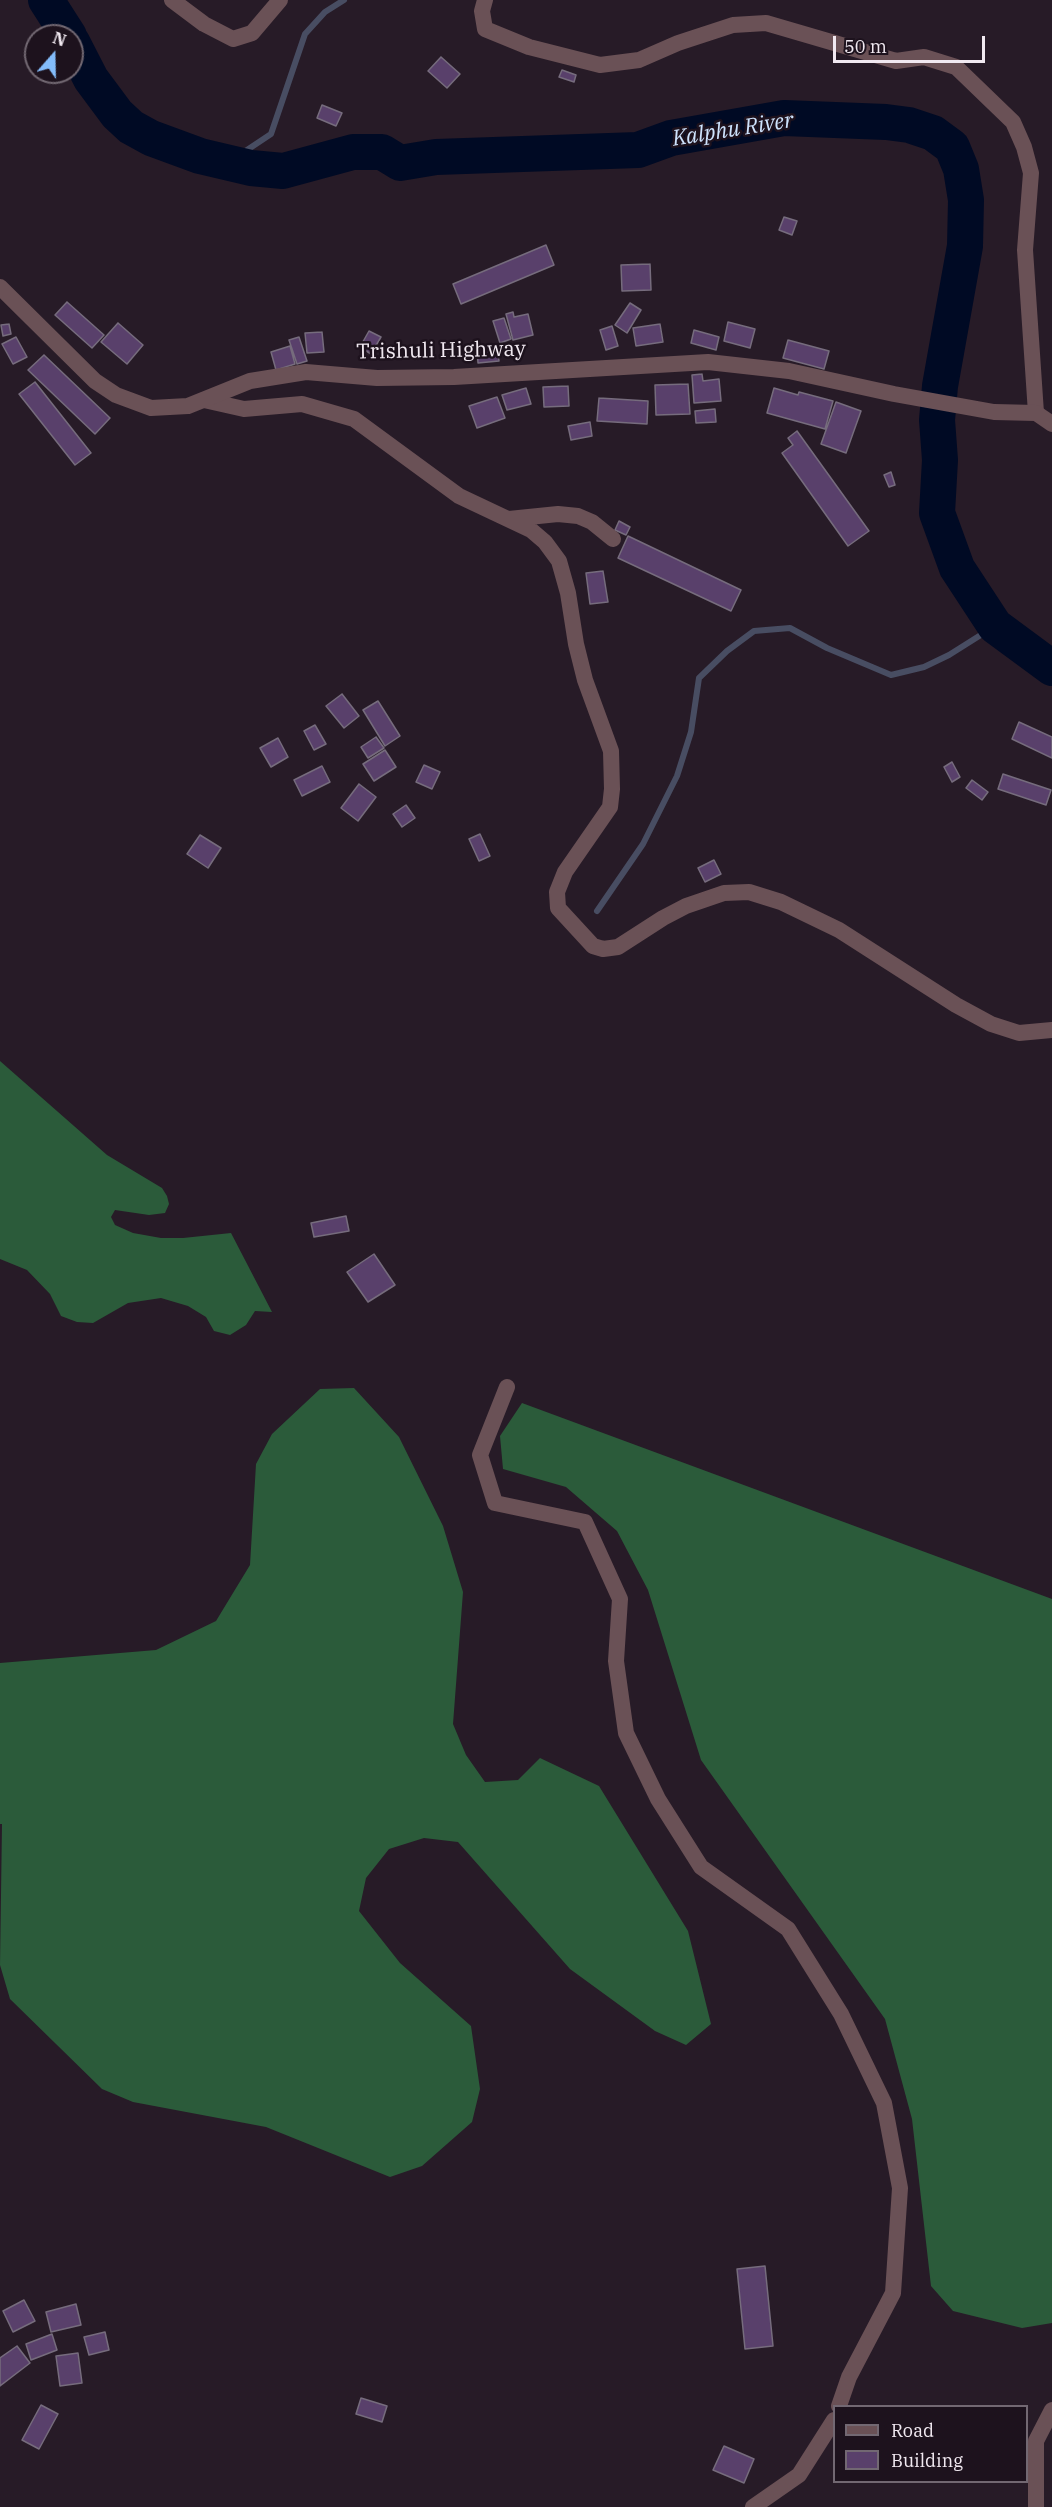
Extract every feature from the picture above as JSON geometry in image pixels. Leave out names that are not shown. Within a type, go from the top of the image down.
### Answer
[{"type":"street","points":[[172,0],[204,24],[233,39],[252,33],[280,0]]},
{"type":"street","points":[[485,0],[482,11],[484,29],[529,47],[600,65],[639,60],[678,43],[733,25],[765,22],[896,61],[924,57],[956,68],[1012,122],[1024,147],[1031,173],[1025,250],[1036,413],[1052,424]]},
{"type":"street","name":"Trishuli Highway","points":[[0,287],[80,367],[116,395],[151,408],[188,406],[250,381],[306,372],[377,378],[454,377],[708,362],[789,371],[894,394],[994,412],[1036,413]]},
{"type":"street","points":[[204,400],[244,409],[302,404],[354,419],[459,496],[531,530],[545,542],[559,561],[568,593],[576,644],[585,680],[610,751],[612,789],[610,807],[565,872],[557,892],[558,908],[582,936],[597,948],[618,947],[686,906],[724,893],[749,892],[781,902],[839,930],[956,1005],[991,1024],[1018,1034],[1052,1030]]},
{"type":"street","points":[[509,519],[558,514],[578,516],[592,522],[613,539]]},
{"type":"street","points":[[507,1387],[480,1455],[495,1503],[585,1522],[620,1599],[616,1661],[626,1733],[658,1799],[701,1867],[788,1929],[841,2014],[884,2103],[900,2188],[893,2293],[849,2377],[839,2405]]},
{"type":"street","points":[[1036,2507],[1036,2441],[1052,2410]]},
{"type":"street","points":[[753,2507],[799,2475],[833,2422]]},
{"type":"green space","points":[[0,1061],[107,1155],[162,1188],[169,1204],[165,1213],[149,1215],[115,1210],[111,1217],[115,1225],[133,1233],[161,1238],[231,1233],[272,1312],[255,1311],[246,1325],[230,1335],[214,1331],[206,1317],[188,1306],[161,1298],[128,1303],[93,1323],[77,1322],[61,1316],[50,1294],[27,1270],[0,1259]]},
{"type":"green space","points":[[354,1388],[399,1437],[443,1526],[463,1592],[453,1724],[466,1755],[485,1782],[518,1780],[540,1758],[599,1786],[688,1931],[711,2024],[686,2045],[655,2031],[570,1969],[458,1842],[424,1838],[389,1849],[366,1878],[359,1911],[400,1963],[471,2026],[480,2089],[472,2122],[422,2166],[390,2177],[266,2127],[133,2102],[102,2089],[10,1999],[0,1965],[2,1824],[0,1824],[0,1663],[156,1650],[216,1621],[250,1565],[256,1464],[272,1434],[320,1389]]},
{"type":"green space","points":[[522,1403],[1052,1599],[1052,2323],[1022,2328],[953,2311],[931,2286],[912,2119],[885,2019],[701,1760],[648,1590],[617,1531],[566,1487],[503,1469],[500,1436]]},
{"type":"building","points":[[441,57],[460,74],[447,88],[428,71]]},
{"type":"building","points":[[562,70],[576,75],[574,82],[559,77]]},
{"type":"building","points":[[322,105],[342,113],[336,126],[317,118]]},
{"type":"building","points":[[784,217],[797,221],[792,235],[779,230]]},
{"type":"building","points":[[546,245],[554,265],[461,304],[453,284]]},
{"type":"building","points":[[650,264],[651,290],[622,291],[621,265]]},
{"type":"building","points":[[67,302],[104,335],[92,348],[55,315]]},
{"type":"building","points":[[630,303],[641,310],[627,333],[615,325]]},
{"type":"building","points":[[513,312],[514,317],[528,314],[533,335],[513,340],[506,314]]},
{"type":"building","points":[[504,318],[511,339],[500,343],[493,321]]},
{"type":"building","points":[[728,322],[755,329],[750,348],[724,341]]},
{"type":"building","points":[[118,323],[143,345],[127,364],[101,342]]},
{"type":"building","points":[[9,324],[11,334],[3,336],[1,325]]},
{"type":"building","points":[[660,324],[663,342],[636,346],[633,328]]},
{"type":"building","points":[[612,326],[618,346],[606,350],[600,330]]},
{"type":"building","points":[[694,330],[719,337],[716,350],[691,343]]},
{"type":"building","points":[[369,331],[381,337],[371,354],[360,347]]},
{"type":"building","points":[[322,332],[324,352],[307,353],[305,333]]},
{"type":"building","points":[[16,337],[27,357],[13,364],[2,344]]},
{"type":"building","points":[[299,337],[307,361],[297,364],[289,340]]},
{"type":"building","points":[[788,340],[829,351],[824,369],[783,358]]},
{"type":"building","points":[[290,346],[295,364],[276,370],[271,352]]},
{"type":"building","points":[[497,346],[499,361],[478,363],[477,348]]},
{"type":"building","points":[[44,355],[110,418],[95,434],[28,370]]},
{"type":"building","points":[[702,374],[703,381],[719,379],[721,401],[694,403],[692,375]]},
{"type":"building","points":[[35,382],[91,453],[75,465],[19,394]]},
{"type":"building","points":[[688,384],[690,414],[656,415],[655,385]]},
{"type":"building","points":[[568,386],[569,406],[544,407],[543,387]]},
{"type":"building","points":[[526,388],[531,404],[507,410],[502,395]]},
{"type":"building","points":[[774,388],[833,401],[825,429],[767,413]]},
{"type":"building","points":[[497,397],[505,418],[477,428],[469,406]]},
{"type":"building","points":[[599,398],[648,401],[647,424],[597,421]]},
{"type":"building","points":[[836,402],[861,411],[846,453],[821,444]]},
{"type":"building","points":[[715,409],[716,422],[696,423],[695,411]]},
{"type":"building","points":[[590,422],[592,436],[571,440],[568,426]]},
{"type":"building","points":[[797,431],[869,531],[848,546],[782,453],[793,445],[788,438]]},
{"type":"building","points":[[891,472],[895,485],[889,487],[884,475]]},
{"type":"building","points":[[619,521],[630,527],[626,535],[615,530]]},
{"type":"building","points":[[628,536],[741,590],[731,611],[618,558]]},
{"type":"building","points":[[603,571],[608,602],[590,604],[586,573]]},
{"type":"building","points":[[342,694],[359,716],[344,728],[326,706]]},
{"type":"building","points":[[378,701],[400,736],[385,746],[363,710]]},
{"type":"building","points":[[1019,722],[1052,737],[1052,758],[1012,739]]},
{"type":"building","points":[[315,725],[326,744],[314,750],[304,731]]},
{"type":"building","points":[[376,737],[384,748],[368,758],[361,747]]},
{"type":"building","points":[[278,738],[288,757],[271,767],[260,748]]},
{"type":"building","points":[[385,750],[396,767],[374,781],[363,764]]},
{"type":"building","points":[[952,762],[960,777],[952,782],[944,767]]},
{"type":"building","points":[[424,765],[440,772],[432,789],[416,782]]},
{"type":"building","points":[[322,766],[330,782],[302,796],[294,780]]},
{"type":"building","points":[[1003,774],[1051,790],[1046,805],[998,789]]},
{"type":"building","points":[[972,780],[988,792],[982,800],[966,788]]},
{"type":"building","points":[[359,784],[376,797],[358,821],[341,808]]},
{"type":"building","points":[[406,805],[415,818],[402,827],[393,814]]},
{"type":"building","points":[[480,834],[490,856],[479,861],[469,839]]},
{"type":"building","points":[[200,835],[221,848],[208,868],[187,854]]},
{"type":"building","points":[[714,860],[721,874],[705,882],[698,868]]},
{"type":"building","points":[[346,1216],[349,1231],[314,1237],[311,1223]]},
{"type":"building","points":[[374,1254],[395,1285],[368,1302],[347,1272]]},
{"type":"building","points":[[765,2266],[773,2346],[745,2349],[737,2269]]},
{"type":"building","points":[[24,2300],[35,2321],[13,2332],[3,2311]]},
{"type":"building","points":[[76,2304],[81,2325],[51,2332],[46,2312]]},
{"type":"building","points":[[105,2332],[109,2350],[89,2355],[84,2337]]},
{"type":"building","points":[[52,2334],[57,2350],[31,2360],[26,2344]]},
{"type":"building","points":[[17,2346],[30,2363],[0,2386],[0,2358]]},
{"type":"building","points":[[78,2353],[82,2383],[60,2386],[56,2356]]},
{"type":"building","points":[[361,2398],[387,2406],[382,2422],[356,2414]]},
{"type":"building","points":[[41,2405],[58,2414],[39,2449],[22,2440]]},
{"type":"building","points":[[724,2446],[754,2459],[744,2483],[713,2470]]},
{"type":"waterway","name":"Kalphu River","points":[[46,0],[61,24]]},
{"type":"waterway","points":[[229,162],[271,134],[305,34],[325,12],[344,0]]},
{"type":"waterway","name":"Kalphu River","points":[[84,65],[91,79],[117,114],[131,127],[151,138],[200,156],[251,168],[283,171],[353,152],[382,152],[400,163],[436,157],[638,150],[671,138],[784,118],[886,122],[909,125],[933,133],[952,147],[961,169],[966,200],[965,246],[940,386],[937,420],[940,460],[937,513],[957,568],[995,626],[1052,668]]},
{"type":"waterway","points":[[597,911],[643,844],[677,776],[691,732],[699,678],[727,651],[754,631],[790,628],[827,648],[891,675],[924,667],[949,655],[995,626]]}]
